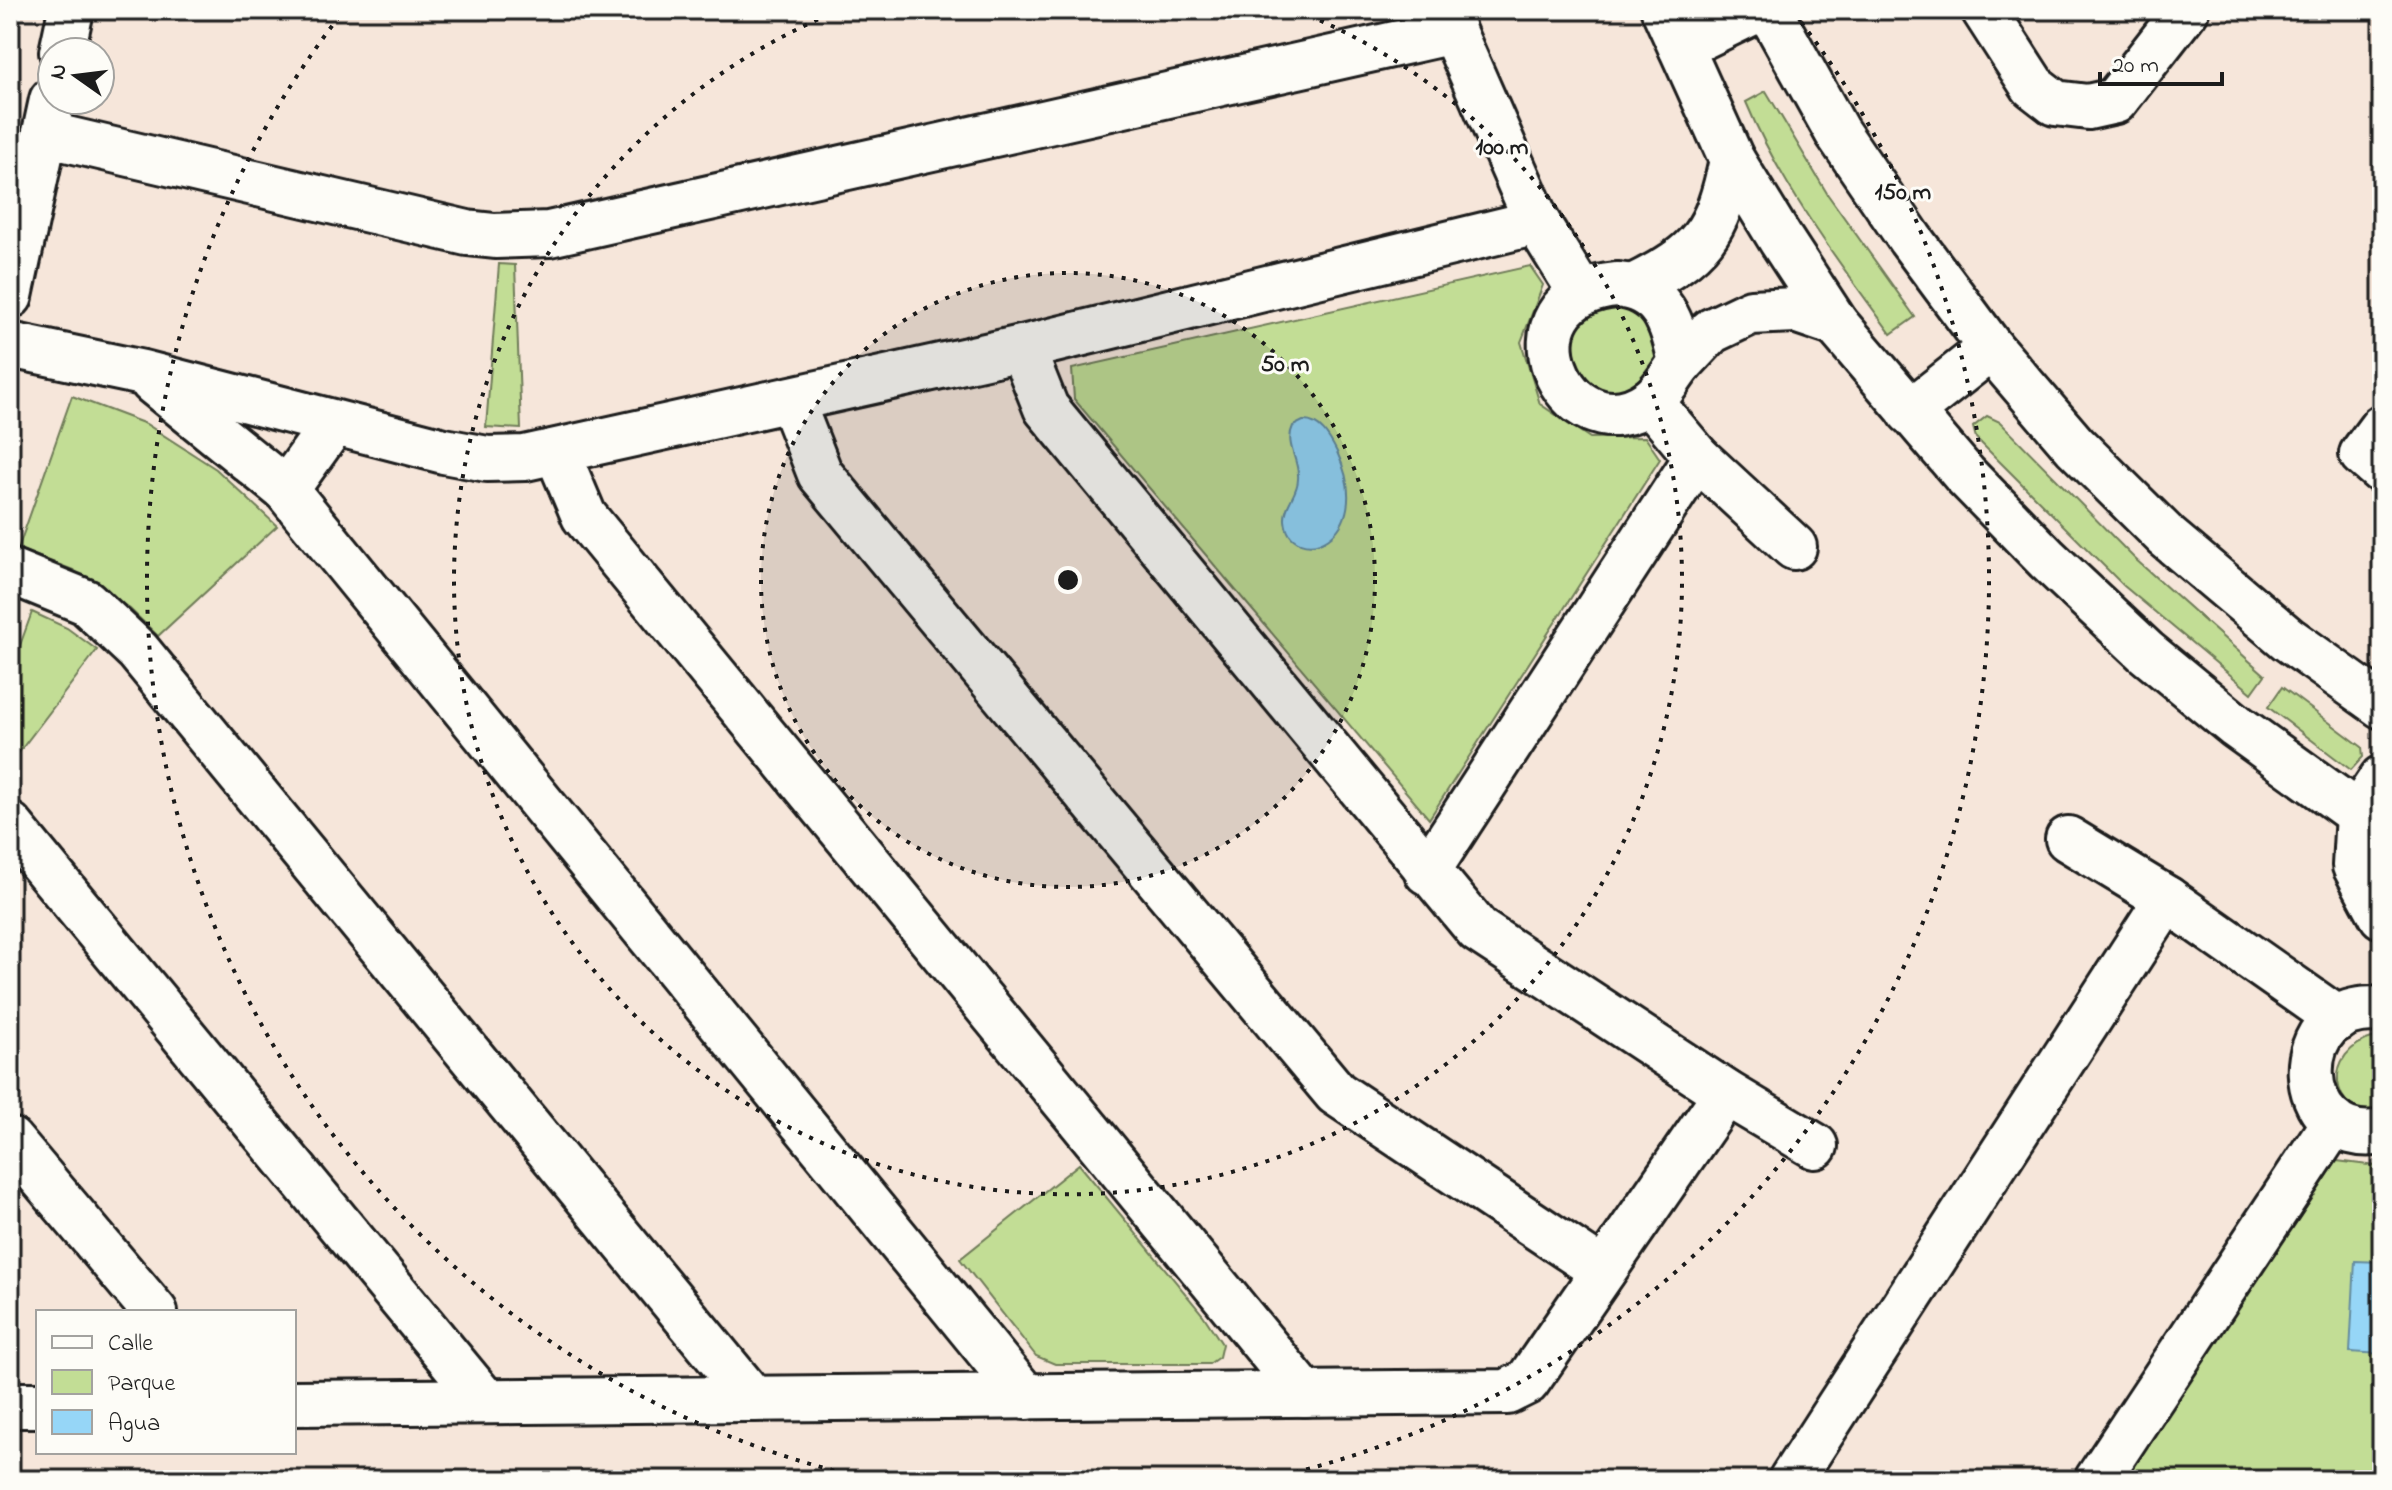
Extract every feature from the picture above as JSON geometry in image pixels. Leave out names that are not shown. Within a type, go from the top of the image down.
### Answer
[{"type":"street","points":[[65,36],[71,10]]},
{"type":"street","points":[[1757,10],[1672,28],[1732,160],[1836,324],[1965,475],[2047,559],[2146,652],[2236,726],[2370,821]]},
{"type":"street","points":[[1769,10],[1837,132],[1910,239],[1991,348],[2075,446],[2167,537],[2288,639],[2382,706]]},
{"type":"street","points":[[1984,10],[2033,86],[2055,103],[2088,107],[2115,101],[2186,10]]},
{"type":"street","points":[[10,296],[49,117],[467,233],[495,236],[549,234],[1451,20],[1537,222],[1581,293]]},
{"type":"street","points":[[1732,160],[1724,201],[1703,239],[1690,255],[1635,286],[1598,286],[1581,293],[1565,306],[1555,323],[1550,344],[1551,365],[1559,383],[1573,398],[1591,409],[1612,413],[1632,410],[1650,401],[1662,390],[1681,363],[1711,331],[1751,312],[1795,310],[1836,324]]},
{"type":"street","points":[[10,345],[143,373],[444,451],[487,459],[525,458],[1022,348],[1537,222]]},
{"type":"street","points":[[1635,286],[1654,299],[1669,316],[1681,363]]},
{"type":"street","points":[[1022,348],[1046,408],[1478,930],[1726,1093],[1815,1146]]},
{"type":"street","points":[[1910,412],[1991,348]]},
{"type":"street","points":[[143,373],[286,490],[1026,1397]]},
{"type":"street","points":[[791,400],[820,474],[1336,1093],[1603,1271]]},
{"type":"street","points":[[1650,401],[1697,457],[1794,547]]},
{"type":"street","points":[[286,490],[334,423]]},
{"type":"street","points":[[557,452],[584,516],[1305,1394]]},
{"type":"street","points":[[1427,872],[1697,457]]},
{"type":"street","points":[[10,571],[86,602],[138,651],[753,1399]]},
{"type":"street","points":[[2382,778],[2355,866],[2382,916]]},
{"type":"street","points":[[10,825],[485,1401]]},
{"type":"street","points":[[2068,839],[2167,899],[2368,1007],[2317,1040],[2309,1069],[2315,1098],[2334,1122],[2352,1131],[2382,1132]]},
{"type":"street","points":[[1791,1480],[2167,899]]},
{"type":"street","points":[[296,1403],[1507,1392],[1527,1382],[1726,1093]]},
{"type":"street","points":[[2097,1480],[2334,1122]]},
{"type":"street","points":[[10,1140],[153,1310]]},
{"type":"street","points":[[10,1405],[36,1405]]},
{"type":"green space","points":[[1766,91],[1828,195],[1915,317],[1891,334],[1793,193],[1760,133],[1746,102]]},
{"type":"green space","points":[[499,264],[515,265],[521,429],[486,427]]},
{"type":"green space","points":[[1530,266],[1543,285],[1521,342],[1540,404],[1590,438],[1645,437],[1660,459],[1429,819],[1074,399],[1072,369]]},
{"type":"green space","points":[[1612,303],[1640,311],[1659,350],[1657,365],[1650,378],[1624,393],[1595,390],[1574,370],[1569,340],[1584,314]]},
{"type":"green space","points":[[72,396],[146,424],[216,469],[277,526],[158,636],[130,609],[73,570],[18,549]]},
{"type":"green space","points":[[1987,416],[2000,422],[2134,558],[2265,675],[2252,693],[2124,586],[1976,438],[1973,427]]},
{"type":"green space","points":[[32,612],[67,628],[97,650],[10,764],[10,673]]},
{"type":"green space","points":[[2282,687],[2362,747],[2363,757],[2351,770],[2268,707]]},
{"type":"green space","points":[[2382,1037],[2382,1118],[2364,1114],[2351,1106],[2342,1095],[2338,1082],[2339,1068],[2346,1055],[2358,1044]]},
{"type":"green space","points":[[2337,1161],[2382,1164],[2382,1480],[2124,1480]]},
{"type":"green space","points":[[1079,1164],[1203,1315],[1222,1344],[1219,1357],[1209,1364],[1055,1364],[1036,1356],[960,1259]]},
{"type":"water","points":[[1303,421],[1314,423],[1328,436],[1347,483],[1347,508],[1340,526],[1328,538],[1314,544],[1301,543],[1290,535],[1285,520],[1298,479],[1291,433],[1293,426]]},
{"type":"water","points":[[2355,1261],[2382,1262],[2382,1354],[2350,1352]]}]
